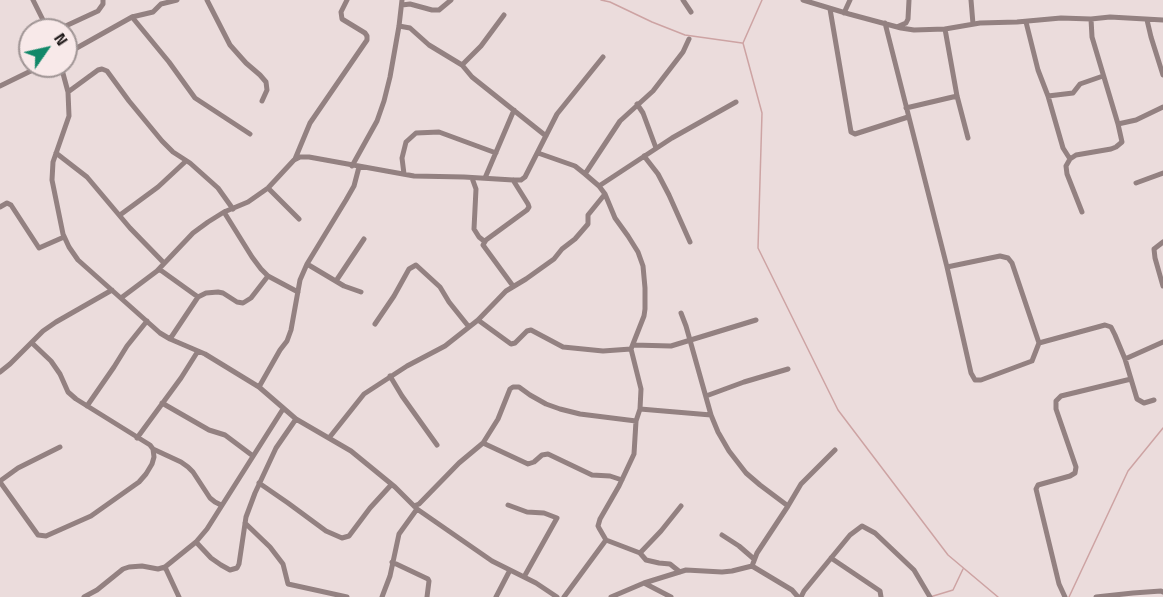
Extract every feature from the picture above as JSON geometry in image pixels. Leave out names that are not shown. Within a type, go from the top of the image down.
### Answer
[{"type":"street","points":[[33,0],[42,18]]},
{"type":"street","points":[[78,20],[98,11],[103,0]]},
{"type":"street","points":[[78,47],[132,17],[153,12],[163,2],[177,0]]},
{"type":"street","points":[[207,0],[230,45],[266,82],[267,90],[262,101]]},
{"type":"street","points":[[121,298],[159,269],[193,233],[224,212],[248,202],[268,188],[294,160],[310,123],[367,40],[364,33],[342,19],[341,12],[346,0]]},
{"type":"street","points":[[259,387],[287,341],[300,280],[307,264],[354,186],[356,166],[384,101],[402,2],[439,10],[451,0]]},
{"type":"street","points":[[683,0],[691,12]]},
{"type":"street","points":[[802,0],[914,30],[1061,18],[1110,17],[1163,20]]},
{"type":"street","points":[[844,13],[850,0]]},
{"type":"street","points":[[898,27],[904,25],[908,19],[909,0]]},
{"type":"street","points":[[971,0],[973,24]]},
{"type":"street","points":[[830,9],[851,132],[855,134],[908,117]]},
{"type":"street","points":[[462,65],[481,46],[504,15]]},
{"type":"street","points":[[132,17],[195,98],[250,134]]},
{"type":"street","points":[[1082,212],[1066,166],[1070,159],[1077,155],[1116,147],[1122,142],[1092,37],[1091,19]]},
{"type":"street","points":[[1147,20],[1163,75]]},
{"type":"street","points":[[885,22],[947,267],[971,374],[975,380],[981,380],[1032,361],[1039,343],[1012,263],[1008,258],[1000,256],[947,267]]},
{"type":"street","points":[[1026,22],[1038,70],[1063,148],[1070,159]]},
{"type":"street","points":[[399,26],[410,28],[429,45],[462,65],[472,77],[546,136]]},
{"type":"street","points":[[945,28],[957,96],[968,138]]},
{"type":"street","points":[[585,174],[620,121],[653,91],[683,52],[689,39]]},
{"type":"street","points":[[294,160],[309,157],[414,176],[521,180],[525,177],[557,114],[603,57]]},
{"type":"street","points":[[68,92],[98,70],[107,71],[172,152],[200,171],[218,188],[233,209]]},
{"type":"street","points":[[1048,96],[1073,93],[1080,84],[1103,76]]},
{"type":"street","points":[[0,86],[18,77]]},
{"type":"street","points":[[64,78],[68,92],[69,116],[53,162],[52,180],[64,237],[78,260],[170,339],[234,370],[259,387],[296,419],[351,451],[416,508],[492,561],[536,583],[557,597]]},
{"type":"street","points":[[906,108],[957,96]]},
{"type":"street","points":[[599,186],[672,138],[736,102]]},
{"type":"street","points":[[638,104],[656,148]]},
{"type":"street","points":[[1118,124],[1136,120],[1163,107]]},
{"type":"street","points":[[485,178],[514,110]]},
{"type":"street","points":[[404,174],[402,158],[406,142],[416,133],[439,132],[496,153]]},
{"type":"street","points":[[56,153],[87,177],[164,263]]},
{"type":"street","points":[[538,153],[574,166],[599,186],[605,194],[610,210],[638,252],[643,266],[645,309],[632,347],[641,389],[634,454],[598,525],[606,540],[640,553],[646,560],[670,564],[680,572]]},
{"type":"street","points":[[644,156],[658,174],[690,242]]},
{"type":"street","points":[[120,215],[158,187],[186,161]]},
{"type":"street","points":[[1136,183],[1163,172]]},
{"type":"street","points":[[472,178],[476,189],[474,230],[484,241]]},
{"type":"street","points":[[513,180],[529,209],[483,244],[513,286]]},
{"type":"street","points":[[268,188],[299,219]]},
{"type":"street","points":[[329,438],[360,398],[406,366],[445,346],[478,320],[506,291],[549,262],[588,224],[588,215],[605,194]]},
{"type":"street","points":[[0,207],[9,203],[39,248],[64,237]]},
{"type":"street","points":[[224,212],[252,257],[268,276],[298,292]]},
{"type":"street","points":[[336,281],[363,239]]},
{"type":"street","points":[[1163,242],[1154,249],[1163,286]]},
{"type":"street","points":[[307,264],[361,292]]},
{"type":"street","points":[[375,324],[409,269],[416,265],[440,287],[469,327]]},
{"type":"street","points":[[159,269],[198,297]]},
{"type":"street","points":[[170,339],[198,297],[206,293],[218,292],[243,303],[251,298],[268,276]]},
{"type":"street","points":[[0,372],[43,331],[112,290]]},
{"type":"street","points":[[681,313],[718,432],[746,473],[788,506]]},
{"type":"street","points":[[478,320],[510,344],[515,343],[531,330],[563,347],[603,351],[632,347],[671,346],[756,320]]},
{"type":"street","points":[[87,406],[127,346],[147,321]]},
{"type":"street","points":[[1039,343],[1105,325],[1111,327],[1125,359],[1137,399],[1144,403],[1154,399]]},
{"type":"street","points":[[1125,359],[1163,342]]},
{"type":"street","points":[[32,343],[51,360],[68,392],[153,449],[188,467],[210,498],[221,505]]},
{"type":"street","points":[[137,438],[182,378],[198,351]]},
{"type":"street","points":[[706,396],[788,369]]},
{"type":"street","points":[[390,376],[437,445]]},
{"type":"street","points":[[1065,597],[1059,584],[1036,489],[1038,485],[1075,473],[1076,467],[1056,409],[1056,401],[1061,396],[1131,379]]},
{"type":"street","points":[[382,597],[390,576],[399,534],[419,504],[459,463],[483,443],[498,419],[510,389],[519,387],[546,404],[560,409],[580,414],[636,421]]},
{"type":"street","points":[[162,403],[209,430],[225,435],[253,456]]},
{"type":"street","points":[[84,597],[97,590],[123,569],[142,566],[158,569],[165,567],[196,542],[207,529],[284,409]]},
{"type":"street","points":[[640,409],[711,415]]},
{"type":"street","points":[[196,542],[220,565],[230,570],[237,568],[245,523],[259,483],[276,448],[296,419]]},
{"type":"street","points":[[483,443],[528,464],[548,454],[592,475],[610,476],[622,480]]},
{"type":"street","points":[[60,447],[18,468],[0,482],[38,535],[46,536],[92,516],[139,482],[152,464],[153,449]]},
{"type":"street","points":[[611,597],[644,583],[686,570],[732,571],[753,562],[801,483],[835,450]]},
{"type":"street","points":[[259,483],[326,531],[342,538],[349,536],[391,485]]},
{"type":"street","points":[[508,506],[557,518],[524,577]]},
{"type":"street","points":[[640,553],[681,506]]},
{"type":"street","points":[[245,523],[270,547],[282,564],[288,584],[347,597]]},
{"type":"street","points":[[722,535],[739,546],[753,562],[800,597],[850,535],[862,526],[871,530],[914,570],[930,597]]},
{"type":"street","points":[[564,597],[606,540]]},
{"type":"street","points":[[831,558],[880,591],[881,597]]},
{"type":"street","points":[[392,562],[428,579],[427,597]]},
{"type":"street","points":[[165,567],[178,597]]},
{"type":"street","points":[[496,597],[510,570]]},
{"type":"street","points":[[644,583],[671,597]]},
{"type":"street","points":[[1096,597],[1163,592]]},
{"type":"waterway","points":[[601,0],[685,35],[742,43]]},
{"type":"waterway","points":[[762,0],[743,43],[762,113],[758,248],[838,410],[948,555],[998,597]]},
{"type":"waterway","points":[[1069,597],[1128,471],[1163,428]]},
{"type":"waterway","points":[[930,597],[953,590],[963,569]]}]
